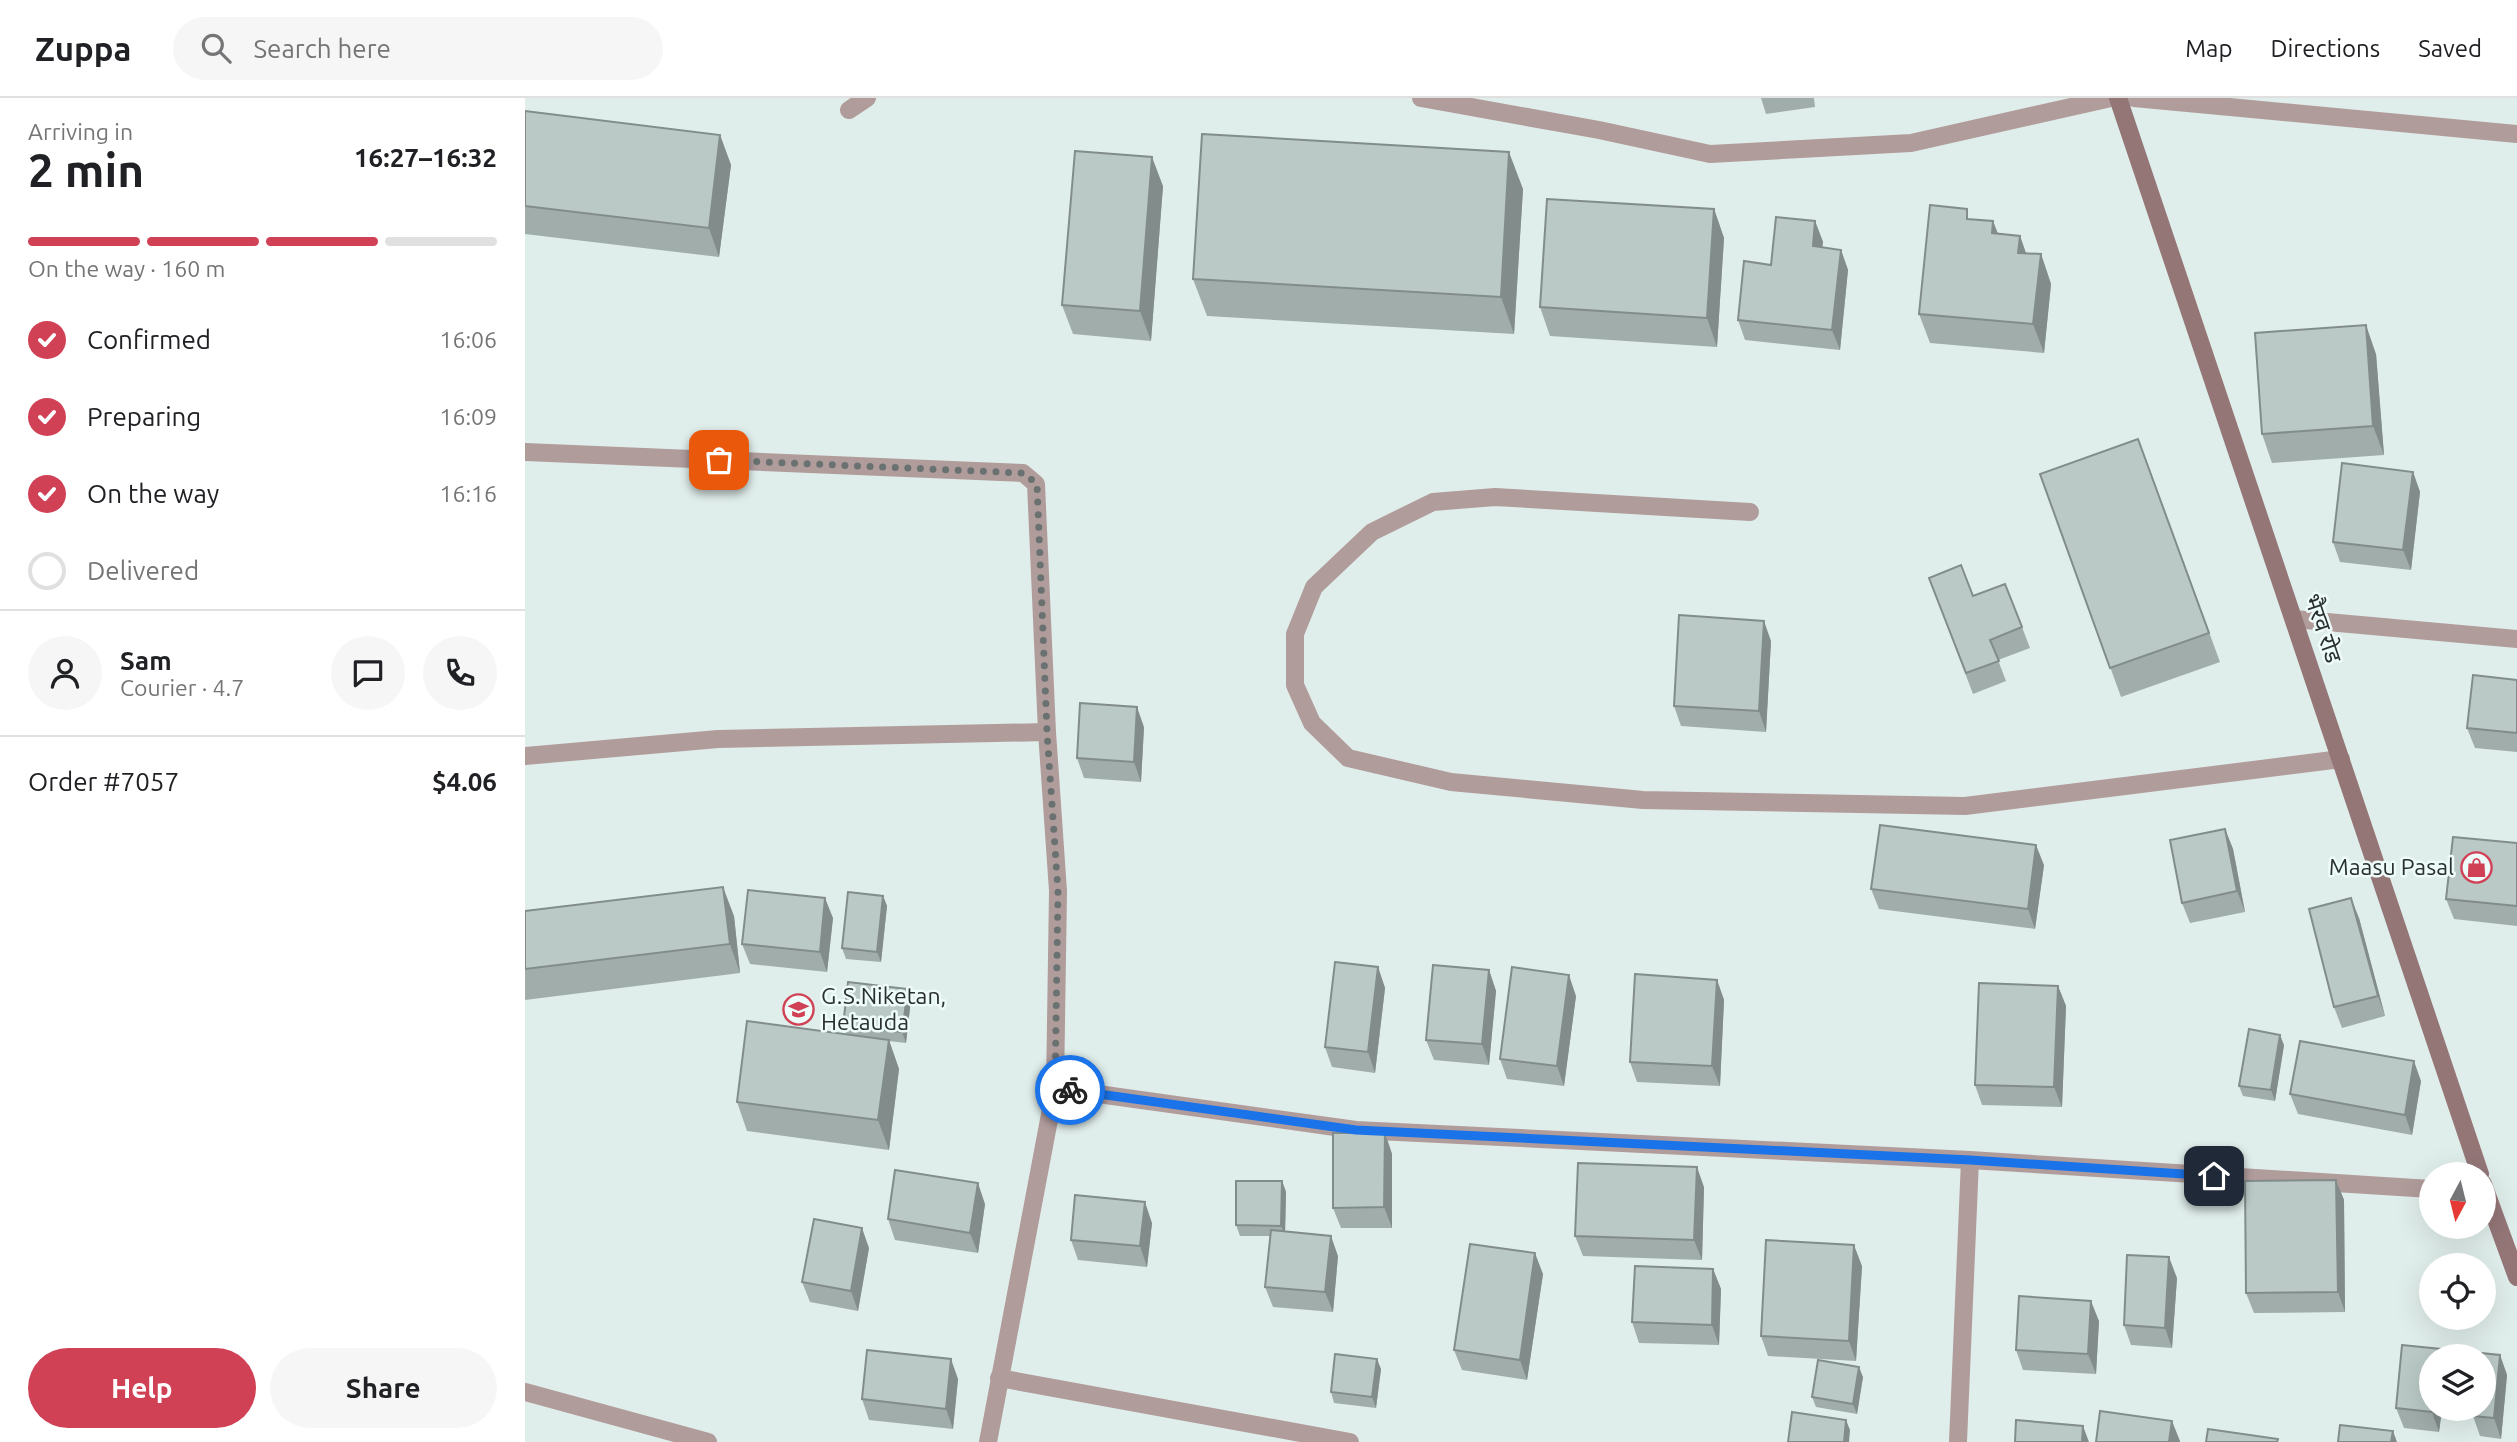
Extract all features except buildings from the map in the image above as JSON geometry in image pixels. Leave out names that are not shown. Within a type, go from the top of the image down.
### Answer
[{"type":"main road","name":"भैरव रोड","points":[[2118,98],[2476,1162]]},
{"type":"main road","points":[[2496,1222],[2517,1277]]},
{"type":"street","points":[[849,110],[867,98]]},
{"type":"street","points":[[1421,98],[1599,130],[1710,154],[1911,144],[2111,98]]},
{"type":"street","points":[[2134,98],[2517,134]]},
{"type":"street","points":[[525,452],[1023,473],[1037,484],[1047,732],[1058,891],[1055,1088],[988,1442]]},
{"type":"street","points":[[1750,512],[1495,497],[1433,502],[1372,532],[1314,587],[1295,634],[1295,685],[1312,723],[1347,758],[1451,782],[1643,800],[1965,806],[2341,759]]},
{"type":"street","points":[[2294,619],[2517,639]]},
{"type":"street","points":[[525,756],[718,739],[1047,732]]},
{"type":"street","points":[[1055,1088],[1356,1130],[1970,1160],[2419,1188]]},
{"type":"street","points":[[1958,1442],[1970,1160]]},
{"type":"street","points":[[999,1378],[1350,1442]]},
{"type":"street","points":[[525,1392],[710,1442]]},
{"type":"way so far","points":[[719,460],[1023,473],[1037,484],[1047,732],[1058,891],[1055,1088],[1070,1090]]},
{"type":"place","name":"Maasu Pasal","points":[[2477,867]]},
{"type":"place","name":"G.S.Niketan, Hetauda","points":[[798,1009]]},
{"type":"route","points":[[1070,1090],[1356,1130],[1970,1160],[2214,1176]]}]
